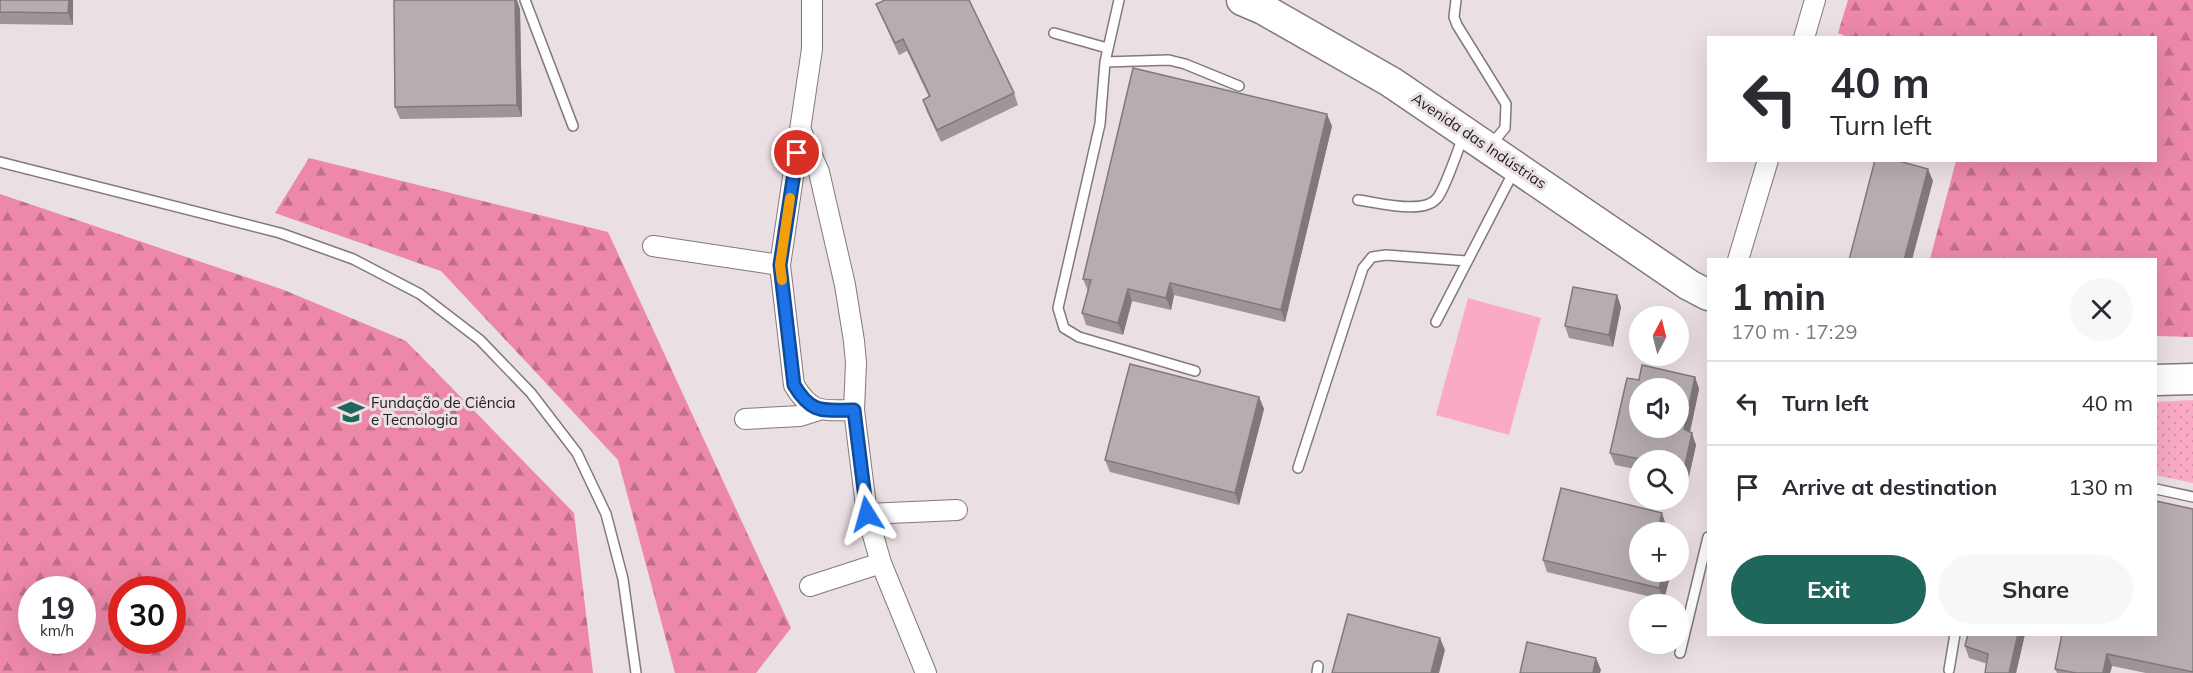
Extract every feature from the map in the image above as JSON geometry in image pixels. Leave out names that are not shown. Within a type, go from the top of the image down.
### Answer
[{"type":"main road","name":"Avenida das Indústrias","points":[[1242,0],[1263,9],[1391,82],[1689,285],[1707,294]]},
{"type":"main road","points":[[2157,380],[2193,379]]},
{"type":"street","points":[[812,0],[812,49],[780,265],[794,385],[804,401],[819,410]]},
{"type":"street","points":[[1805,36],[1815,0]]},
{"type":"street","points":[[801,130],[819,172],[845,285],[854,341],[854,410],[867,514],[881,563],[926,673]]},
{"type":"street","points":[[1739,258],[1767,162]]},
{"type":"street","points":[[653,246],[780,265]]},
{"type":"street","points":[[745,419],[800,416],[819,410],[854,410]]},
{"type":"street","points":[[867,514],[957,510]]},
{"type":"street","points":[[810,586],[881,563]]},
{"type":"lane","points":[[525,0],[573,126]]},
{"type":"lane","points":[[1119,0],[1107,48],[1100,124],[1058,308],[1064,328],[1079,337],[1195,371]]},
{"type":"lane","points":[[1358,200],[1417,208],[1430,205],[1477,140],[1505,128],[1506,104],[1456,25],[1454,18],[1456,0]]},
{"type":"lane","points":[[1054,33],[1107,48]]},
{"type":"lane","points":[[1105,62],[1169,60],[1185,64],[1239,86]]},
{"type":"lane","points":[[0,162],[270,230],[353,259],[420,294],[480,340],[531,393],[577,453],[597,494],[606,514],[622,579],[636,673]]},
{"type":"lane","points":[[1436,322],[1516,167]]},
{"type":"lane","points":[[1298,468],[1364,268],[1372,257],[1386,255],[1467,261]]},
{"type":"lane","points":[[2157,489],[2193,496]]},
{"type":"lane","points":[[1689,616],[1707,541]]},
{"type":"lane","points":[[1949,670],[1955,636]]},
{"type":"shaded area","points":[[1468,298],[1541,318],[1509,435],[1436,415]]},
{"type":"shaded area","points":[[2193,400],[2193,483],[2157,475],[2157,402]]},
{"type":"green space","points":[[1848,0],[2193,0],[2193,337],[2157,336],[2157,258],[1930,258],[1956,162],[2157,162],[2157,36],[1846,36],[1838,33]]},
{"type":"green space","points":[[309,158],[608,232],[791,628],[756,673],[675,673],[618,460],[441,271],[275,213]]},
{"type":"green space","points":[[0,194],[284,290],[406,341],[574,513],[593,673],[0,673]]},
{"type":"building","points":[[0,0],[69,0],[68,13],[0,12]]},
{"type":"building","points":[[394,0],[515,0],[517,105],[395,107]]},
{"type":"building","points":[[885,0],[969,0],[1014,93],[937,130],[923,100],[930,96],[903,39],[895,43],[876,4]]},
{"type":"building","points":[[1133,68],[1327,114],[1281,310],[1170,283],[1166,298],[1128,289],[1118,323],[1082,313],[1091,280],[1083,279]]},
{"type":"building","points":[[1874,162],[1902,162],[1928,169],[1905,258],[1850,258]]},
{"type":"building","points":[[1573,287],[1617,295],[1609,335],[1565,326]]},
{"type":"building","points":[[1130,364],[1259,397],[1235,493],[1105,460]]},
{"type":"building","points":[[1642,366],[1695,377],[1689,405],[1689,378],[1639,378]]},
{"type":"building","points":[[1627,378],[1629,378],[1629,438],[1689,438],[1689,432],[1692,433],[1688,450],[1629,450],[1629,457],[1610,453]]},
{"type":"building","points":[[1561,488],[1629,505],[1629,510],[1650,510],[1662,513],[1660,522],[1629,522],[1629,581],[1543,560]]},
{"type":"building","points":[[2157,501],[2193,509],[2193,672],[2107,654],[2103,673],[2076,673],[2055,669],[2062,636],[2157,636]]},
{"type":"building","points":[[1634,582],[1661,582],[1659,588]]},
{"type":"building","points":[[1348,614],[1440,638],[1431,673],[1332,673]]},
{"type":"building","points":[[1968,636],[2018,636],[2009,673],[1985,673],[1988,654],[1965,646]]},
{"type":"building","points":[[1527,642],[1596,658],[1593,673],[1520,673]]},
{"type":"slow traffic","points":[[782,280],[780,265],[790,198]]},
{"type":"place","name":"Fundação de Ciência e Tecnologia","points":[[351,412]]},
{"type":"route","points":[[797,153],[780,265],[794,385],[804,401],[819,410],[854,410],[867,514]]}]
